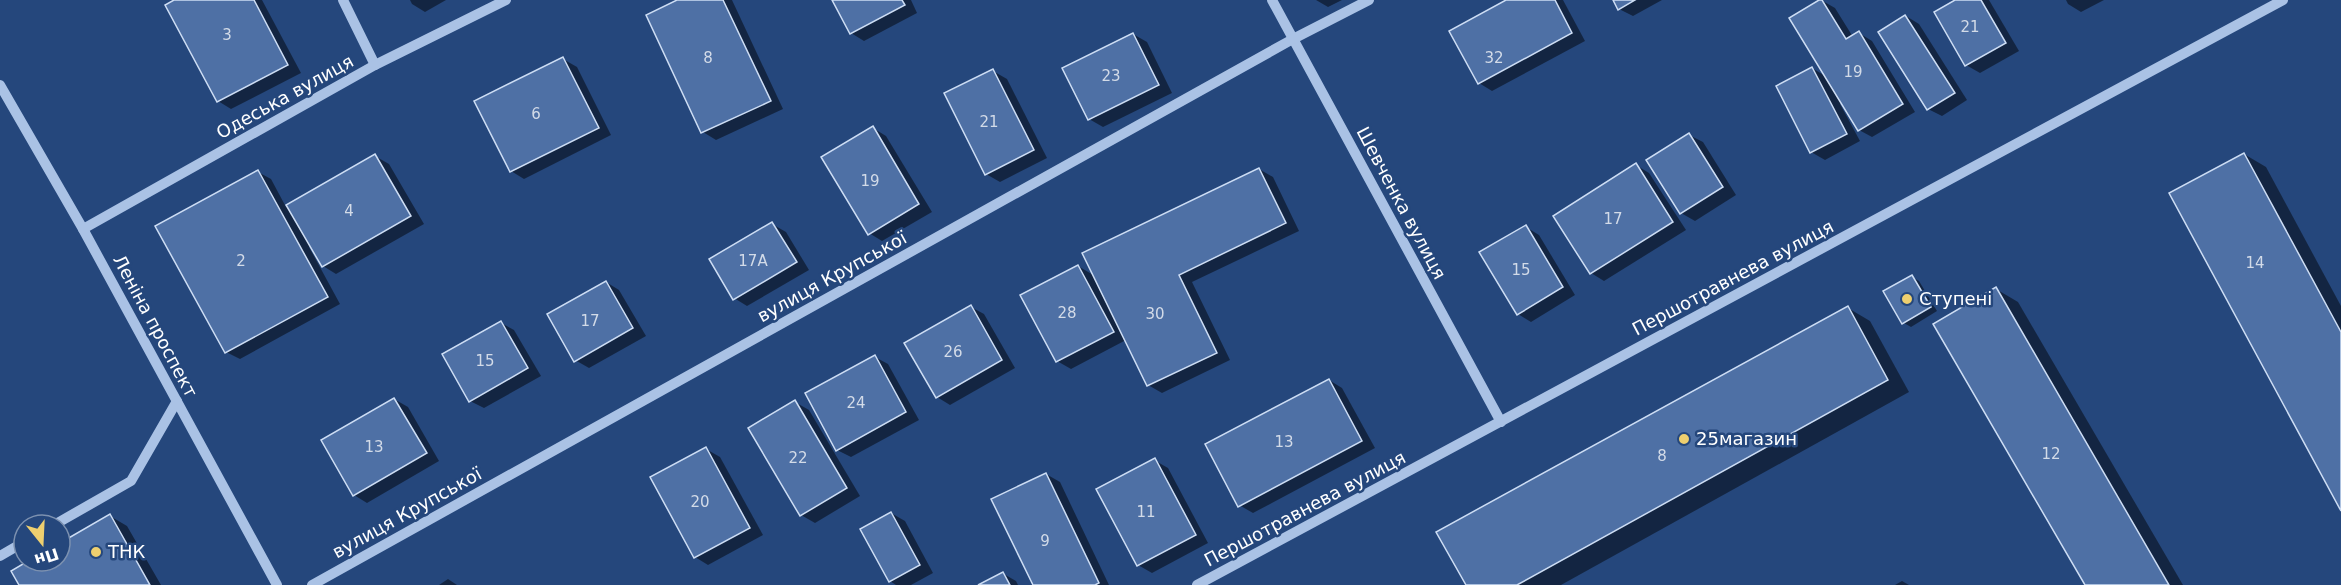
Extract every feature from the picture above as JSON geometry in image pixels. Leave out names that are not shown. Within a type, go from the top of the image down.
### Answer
[{"type":"street","points":[[343,0],[375,65]]},
{"type":"street","name":"Одеська вулиця","points":[[83,229],[375,65],[506,0]]},
{"type":"street","name":"Шевченка вулиця","points":[[1272,0],[1501,422]]},
{"type":"street","name":"вулиця Крупської","points":[[312,585],[1293,39],[1370,0]]},
{"type":"street","name":"Першотравнева вулиця","points":[[1197,585],[2283,0]]},
{"type":"street","name":"Леніна проспект","points":[[0,85],[83,229],[277,585]]},
{"type":"street","points":[[72,515],[131,481],[177,401]]},
{"type":"building","points":[[174,0],[254,0],[288,65],[217,102],[165,5]]},
{"type":"building","points":[[677,0],[723,0],[771,101],[701,133],[646,15]]},
{"type":"building","points":[[832,0],[902,0],[905,5],[850,34]]},
{"type":"building","points":[[1506,0],[1555,0],[1572,33],[1478,84],[1449,31]]},
{"type":"building","points":[[1613,0],[1635,0],[1618,10]]},
{"type":"building","points":[[1822,0],[1846,39],[1859,31],[1903,104],[1858,131],[1789,18]]},
{"type":"building","points":[[1955,0],[1981,0],[2006,43],[1965,66],[1934,12]]},
{"type":"building","points":[[1905,15],[1955,93],[1927,110],[1878,32]]},
{"type":"building","points":[[1133,33],[1159,85],[1088,120],[1062,68]]},
{"type":"building","points":[[563,57],[599,128],[510,172],[474,101]]},
{"type":"building","points":[[1812,67],[1847,134],[1810,153],[1776,86]]},
{"type":"building","points":[[993,69],[1034,150],[985,175],[944,93]]},
{"type":"building","points":[[873,126],[919,204],[868,235],[821,157]]},
{"type":"building","points":[[1689,133],[1723,187],[1680,214],[1646,160]]},
{"type":"building","points":[[2244,153],[2341,332],[2341,511],[2169,193]]},
{"type":"building","points":[[375,154],[411,216],[322,267],[286,205]]},
{"type":"building","points":[[1636,163],[1673,222],[1590,274],[1553,216]]},
{"type":"building","points":[[1259,168],[1286,223],[1179,275],[1217,353],[1147,386],[1082,253]]},
{"type":"building","points":[[258,170],[328,297],[225,353],[155,226]]},
{"type":"building","points":[[772,222],[797,262],[733,300],[709,259]]},
{"type":"building","points":[[1526,225],[1563,287],[1517,315],[1479,252]]},
{"type":"building","points":[[1078,265],[1114,332],[1056,362],[1020,295]]},
{"type":"building","name":"Ступені","points":[[1912,275],[1931,307],[1902,324],[1883,291]]},
{"type":"building","points":[[606,281],[633,328],[574,362],[547,314]]},
{"type":"building","points":[[1996,287],[2169,585],[2085,585],[1933,324]]},
{"type":"building","points":[[971,305],[1002,360],[936,398],[904,343]]},
{"type":"building","points":[[1848,306],[1888,380],[1517,585],[1466,585],[1436,532]]},
{"type":"building","points":[[501,321],[528,368],[469,402],[442,354]]},
{"type":"building","points":[[875,355],[906,412],[836,451],[805,393]]},
{"type":"building","points":[[1329,379],[1362,441],[1238,507],[1205,444]]},
{"type":"building","points":[[394,398],[427,453],[353,496],[321,440]]},
{"type":"building","points":[[795,400],[847,488],[800,516],[748,428]]},
{"type":"building","points":[[706,447],[750,528],[694,558],[650,477]]},
{"type":"building","points":[[1155,458],[1196,535],[1137,566],[1096,489]]},
{"type":"building","points":[[1046,473],[1099,583],[1095,585],[1033,585],[991,499]]},
{"type":"building","points":[[891,512],[920,565],[889,582],[860,529]]},
{"type":"building","name":"ТНК","points":[[110,514],[150,585],[19,585],[12,573],[72,573],[72,536]]},
{"type":"building","points":[[1003,572],[1010,585],[978,585]]},
{"type":"place","name":"Ступені","points":[[1907,299]]},
{"type":"place","name":"25магазин","points":[[1684,439]]},
{"type":"place","name":"ТНК","points":[[96,552]]}]
